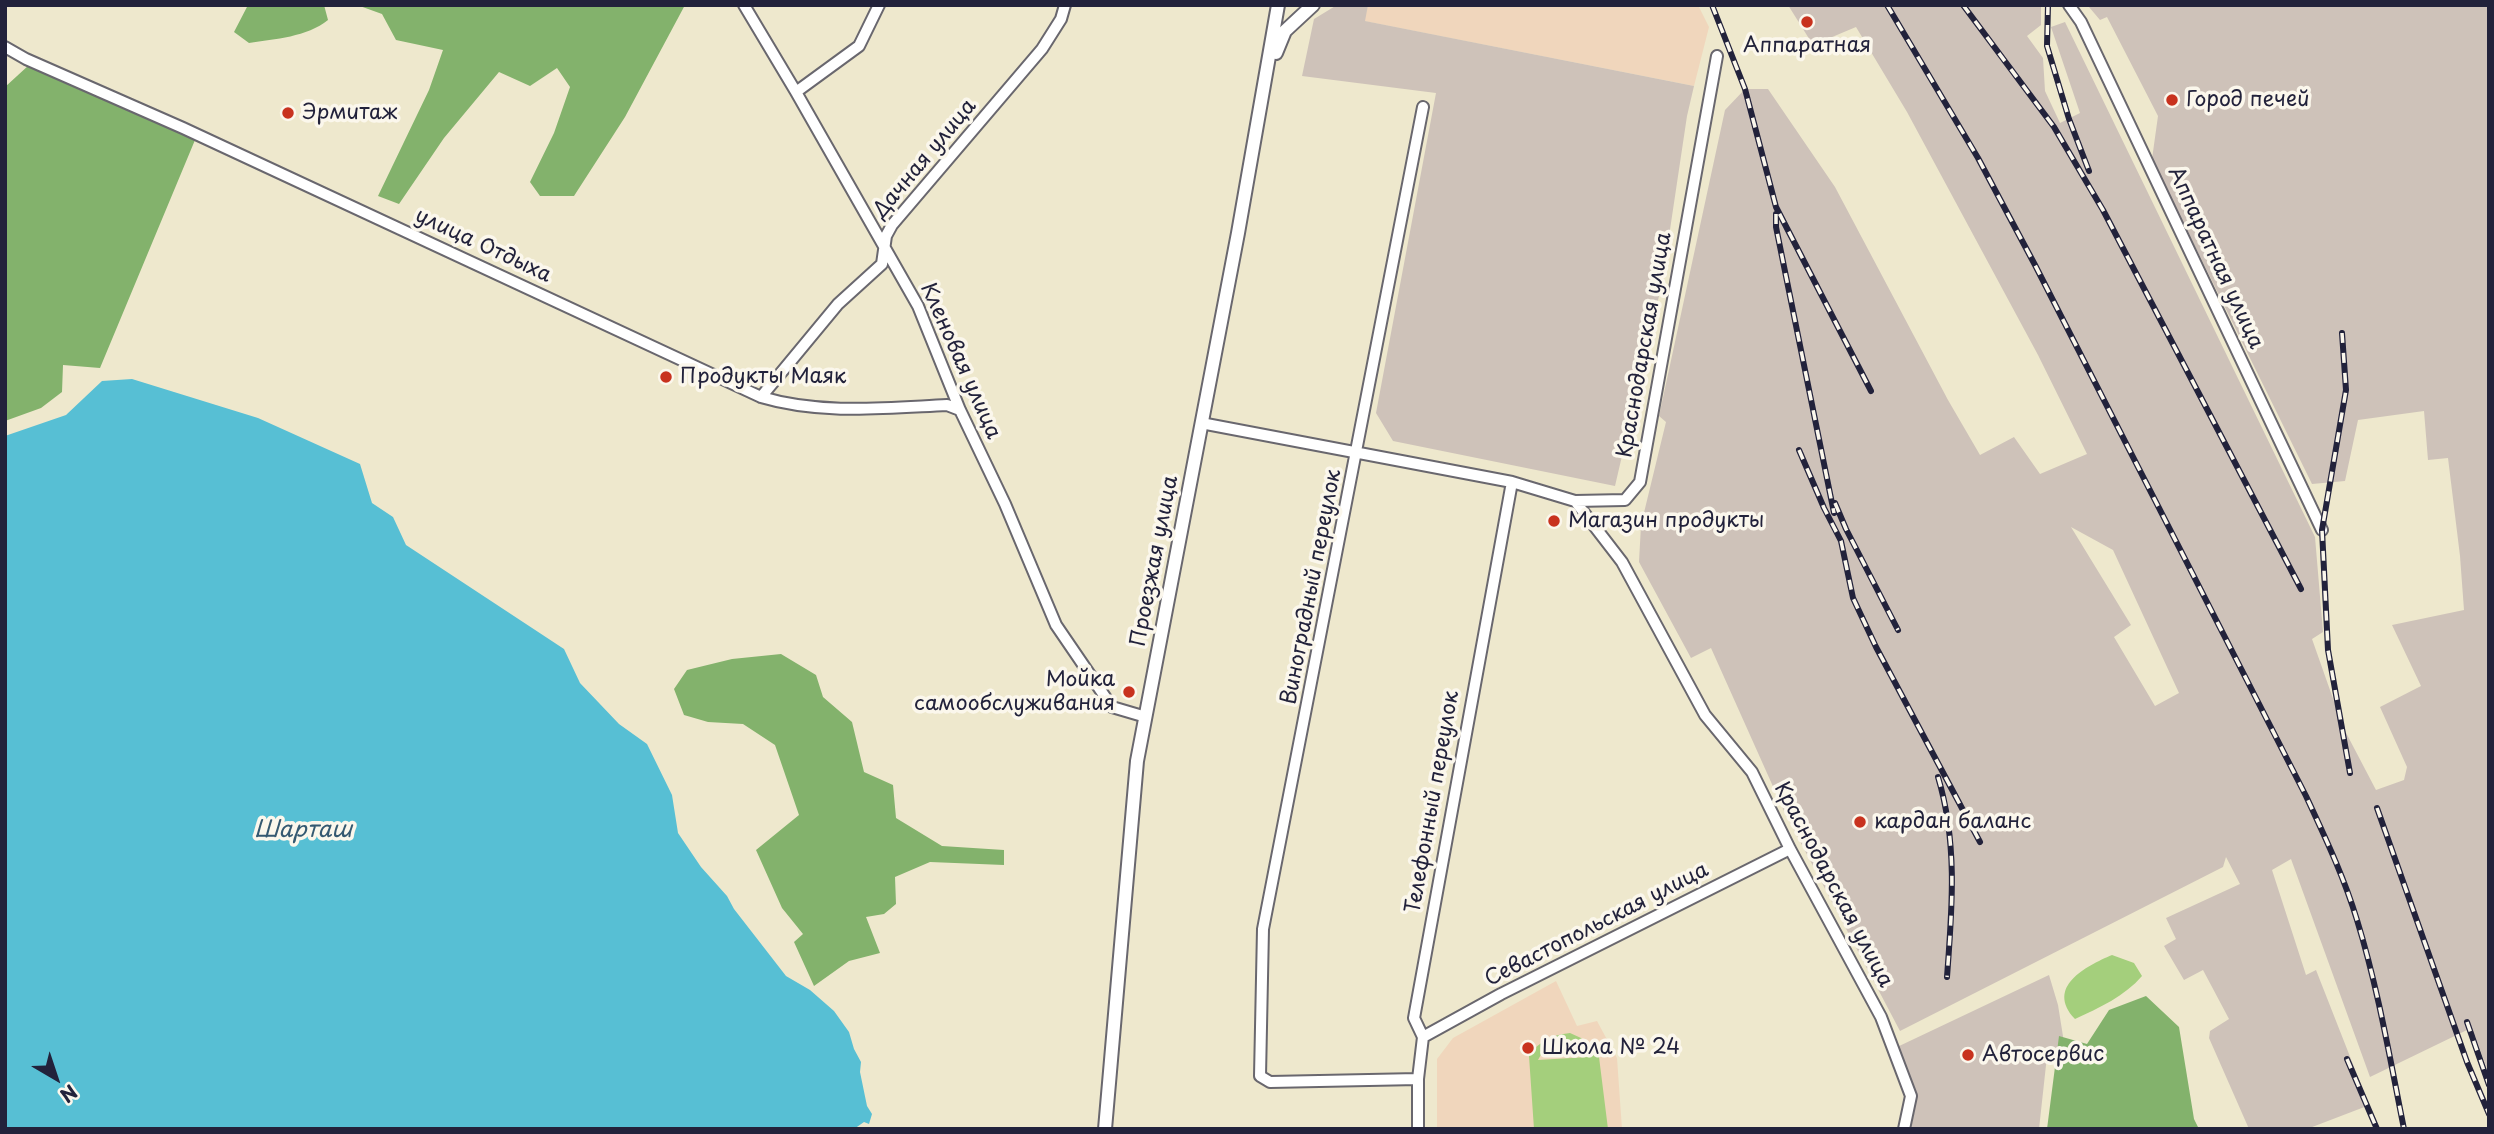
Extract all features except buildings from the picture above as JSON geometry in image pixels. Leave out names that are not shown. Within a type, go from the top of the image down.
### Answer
[{"type":"main road","name":"Проезжая улица","points":[[1105,1129],[1138,761],[1238,233],[1278,5]]},
{"type":"main road","points":[[1265,79],[1286,32],[1313,5]]},
{"type":"street","name":"Кленовая улица","points":[[744,5],[918,306],[960,410],[1005,504],[1056,625],[1112,707],[1146,717]]},
{"type":"street","points":[[796,92],[859,46],[879,5]]},
{"type":"street","name":"Дачная улица","points":[[761,397],[838,304],[882,264],[886,236],[892,225],[1042,49],[1061,19],[1065,5]]},
{"type":"street","name":"Аппаратная улица","points":[[2069,5],[2081,22],[2322,530]]},
{"type":"street","name":"улица Отдыха","points":[[5,47],[761,397],[785,404],[856,410],[947,405],[960,410]]},
{"type":"street","name":"Краснодарская улица","points":[[1575,501],[1625,500],[1640,482],[1717,56]]},
{"type":"street","name":"Виноградный переулок","points":[[1418,1079],[1270,1082],[1260,1076],[1263,929],[1423,107]]},
{"type":"street","points":[[1201,423],[1512,482],[1575,501]]},
{"type":"street","name":"Телефонный переулок","points":[[1418,1129],[1418,1079],[1423,1037],[1414,1018],[1512,482]]},
{"type":"street","name":"Краснодарская улица","points":[[1575,501],[1622,562],[1705,715],[1752,772],[1790,849],[1881,1017],[1911,1096],[1905,1128]]},
{"type":"street","name":"Севастопольская улица","points":[[1423,1037],[1501,994],[1790,849]]},
{"type":"shaded area","points":[[1337,5],[1368,5],[1365,21],[1694,86],[1662,283],[1615,486],[1393,441],[1376,413],[1436,93],[1302,76],[1314,19]]},
{"type":"shaded area","points":[[1368,5],[1698,5],[1709,27],[1694,86],[1364,21]]},
{"type":"shaded area","points":[[1788,5],[2041,5],[2041,25],[2027,36],[2043,58],[2045,91],[2060,123],[2080,113],[2051,27],[2065,22],[2315,537],[2323,632],[2312,639],[2343,727],[2376,790],[2404,780],[2407,767],[2380,707],[2421,686],[2392,625],[2464,610],[2448,458],[2428,460],[2424,411],[2358,420],[2345,481],[2312,484],[2152,159],[2158,116],[2107,17],[2100,20],[2089,7],[2489,5],[2489,1074],[2475,1036],[2467,1030],[2370,1077],[2291,859],[2272,870],[2306,975],[2316,970],[2369,1105],[2367,1106],[2307,1129],[2249,1129],[2209,1038],[2210,1031],[2229,1019],[2203,970],[2184,980],[2164,946],[2176,939],[2166,918],[2240,884],[2226,857],[2223,867],[1900,1031],[1784,811],[1711,648],[1691,658],[1639,562],[1641,525],[1666,422],[1659,416],[1725,110],[1745,89],[1768,89],[1835,187],[1980,455],[2014,437],[2040,474],[2087,454],[2038,355],[1907,112],[1856,27],[1813,45]],"holes":[[[2071,527],[2113,550],[2179,693],[2155,706],[2114,637],[2131,625]]]},
{"type":"shaded area","points":[[2049,975],[2058,1005],[2066,1055],[2047,1056],[2039,1129],[1911,1129],[1917,1097],[1895,1048]]},
{"type":"shaded area","name":"Школа № 24","points":[[1556,981],[1577,1026],[1597,1021],[1617,1058],[1622,1129],[1437,1129],[1437,1059],[1453,1038]]},
{"type":"green space","points":[[248,5],[324,5],[328,20],[301,34],[249,43],[234,32]]},
{"type":"green space","points":[[357,5],[685,5],[625,117],[574,196],[540,196],[530,182],[554,133],[570,87],[557,68],[530,86],[499,72],[444,138],[399,204],[378,196],[429,90],[443,50],[396,40],[382,14]]},
{"type":"green space","points":[[29,65],[195,140],[100,368],[63,365],[62,392],[41,408],[5,421],[5,87]]},
{"type":"green space","points":[[781,654],[816,675],[823,697],[852,722],[864,772],[893,785],[896,818],[942,846],[1004,850],[1004,865],[930,862],[895,877],[896,904],[884,914],[866,917],[880,953],[849,961],[814,986],[794,942],[803,934],[782,908],[756,850],[799,815],[775,745],[743,724],[708,722],[684,715],[674,689],[687,670],[732,659]]},
{"type":"green space","points":[[2112,955],[2134,963],[2142,976],[2120,995],[2075,1019],[2067,1008],[2064,997],[2067,988],[2081,972]]},
{"type":"green space","points":[[2146,996],[2179,1027],[2194,1119],[2199,1129],[2047,1129],[2059,1036],[2087,1044],[2109,1010]]},
{"type":"green space","points":[[1570,1033],[1581,1038],[1599,1057],[1608,1129],[1534,1129],[1529,1056],[1542,1043]],"holes":[[[1568,1041],[1578,1044],[1588,1057],[1538,1060],[1550,1046]]]},
{"type":"water","name":"Шарташ","points":[[132,379],[258,418],[360,464],[372,503],[393,517],[406,545],[564,649],[580,683],[619,724],[647,744],[672,795],[678,833],[701,867],[727,896],[786,976],[810,990],[834,1011],[849,1032],[861,1062],[860,1072],[867,1106],[872,1114],[869,1124],[864,1122],[854,1129],[5,1129],[5,436],[66,415],[102,381]]},
{"type":"railway","points":[[1712,5],[1745,89],[1776,207],[1871,391]]},
{"type":"railway","points":[[1887,5],[1978,158],[2035,265],[2306,796],[2334,857],[2357,920],[2383,1024],[2404,1129]]},
{"type":"railway","points":[[1963,5],[2054,127],[2103,210],[2301,589]]},
{"type":"railway","points":[[2048,5],[2047,46],[2069,119],[2089,171]]},
{"type":"railway","points":[[1776,214],[1776,227],[1834,513]]},
{"type":"railway","points":[[2342,333],[2346,390],[2322,530],[2328,650],[2350,773]]},
{"type":"railway","points":[[1799,450],[1841,541],[1853,598],[1876,647],[1980,842]]},
{"type":"railway","points":[[1835,503],[1898,630]]},
{"type":"railway","points":[[1938,777],[1949,827],[1951,852],[1952,902],[1947,977]]},
{"type":"railway","points":[[2377,808],[2467,1062],[2489,1114]]},
{"type":"railway","points":[[2467,1022],[2489,1085]]},
{"type":"railway","points":[[2347,1059],[2377,1129]]},
{"type":"place","name":"Аппаратная","points":[[1807,22]]},
{"type":"place","name":"Город печей","points":[[2172,100]]},
{"type":"place","name":"Эрмитаж","points":[[288,113]]},
{"type":"place","name":"Продукты Маяк","points":[[666,377]]},
{"type":"place","name":"Магазин продукты","points":[[1554,521]]},
{"type":"place","name":"Мойка самообслуживания","points":[[1129,692]]},
{"type":"place","name":"кардан баланс","points":[[1860,822]]},
{"type":"place","name":"Школа № 24","points":[[1528,1048]]},
{"type":"place","name":"Автосервис","points":[[1968,1055]]}]
